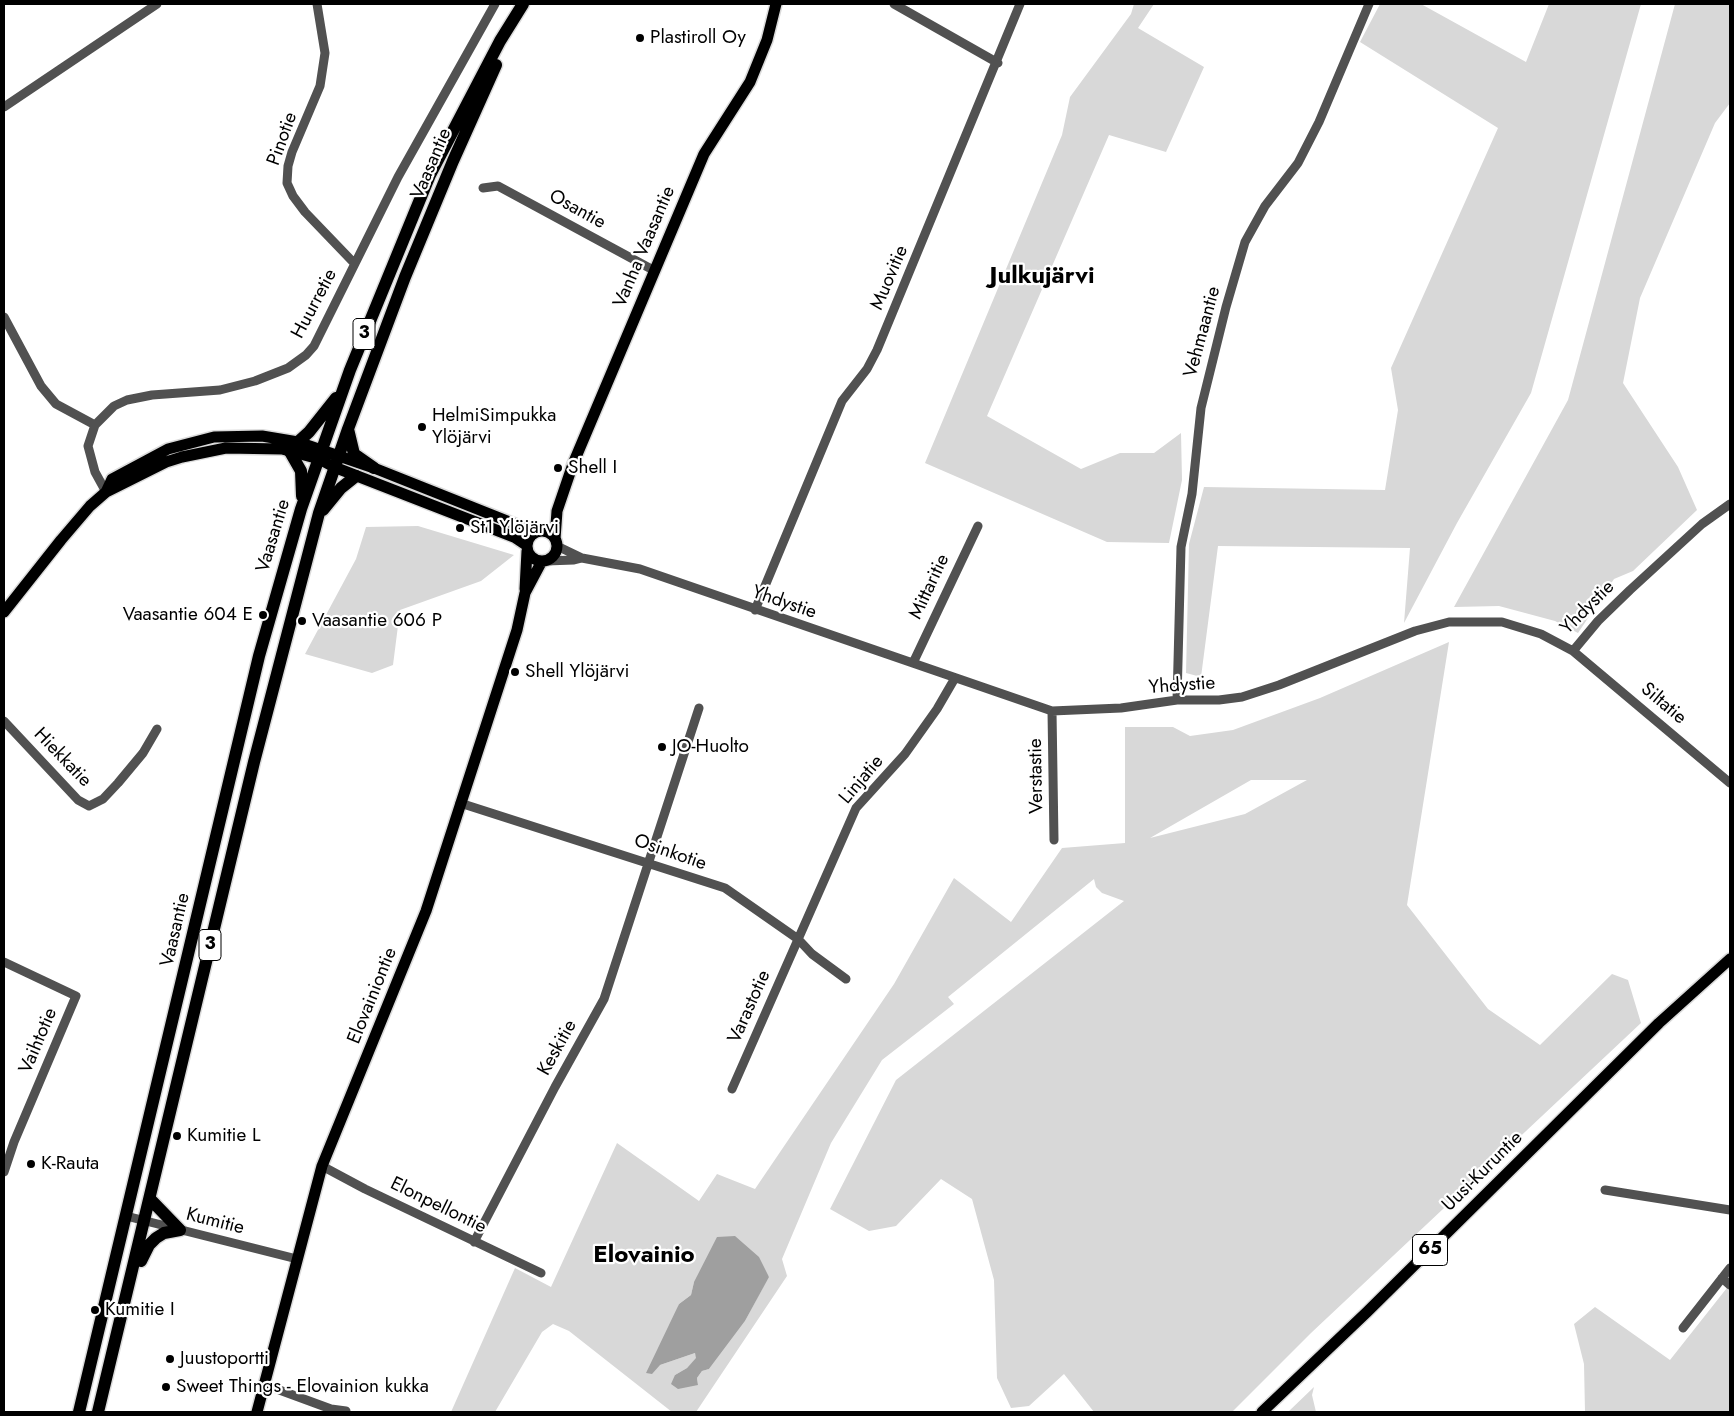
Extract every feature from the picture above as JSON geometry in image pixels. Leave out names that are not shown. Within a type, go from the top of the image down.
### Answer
[{"type":"highway","name":"Vaasantie","points":[[79,1412],[259,656],[301,509],[342,390],[430,175],[500,41],[524,4]]},
{"type":"highway","name":"Vaasantie","points":[[98,1412],[130,1289],[144,1221],[254,762],[319,513],[348,428],[405,277],[452,161],[524,4]]},
{"type":"highway","points":[[301,509],[302,471],[293,446],[325,414],[342,390]]},
{"type":"highway","points":[[348,428],[354,454],[374,468]]},
{"type":"highway","points":[[319,513],[341,488],[356,476]]},
{"type":"highway","points":[[150,1199],[180,1230]]},
{"type":"highway","points":[[130,1289],[149,1245],[164,1233],[180,1230]]},
{"type":"main road","name":"Vanha Vaasantie","points":[[556,543],[557,511],[565,484],[704,154],[750,82],[766,40],[776,4]]},
{"type":"main road","points":[[4,612],[75,523],[106,492],[149,469],[182,457],[233,447],[293,446],[321,454],[337,462],[356,476],[514,537],[527,548],[534,560],[544,561],[555,554],[556,543],[549,533],[538,532],[374,468],[337,462]]},
{"type":"main road","name":"Vanha Vaasantie","points":[[538,532],[557,511]]},
{"type":"main road","points":[[527,548],[529,538],[538,532]]},
{"type":"main road","name":"Elovainiontie","points":[[257,1412],[322,1166],[412,948],[514,638],[525,593],[527,548]]},
{"type":"main road","name":"Elovainiontie","points":[[525,593],[544,561]]},
{"type":"main road","name":"Uusi-Kuruntie","points":[[1262,1412],[1367,1312],[1659,1023],[1730,959]]},
{"type":"street","points":[[4,107],[158,4]]},
{"type":"street","name":"Pinotie","points":[[317,4],[325,53],[320,86],[292,152],[288,166],[287,183],[293,196],[305,212],[354,262]]},
{"type":"street","name":"Huurretie","points":[[106,492],[90,458],[88,446],[90,434],[95,425],[114,406],[127,400],[173,393],[220,390],[256,381],[288,368],[306,355],[314,346],[354,262],[431,115],[495,4]]},
{"type":"street","points":[[894,4],[998,63]]},
{"type":"street","name":"Muovitie","points":[[755,610],[842,401],[867,369],[878,350],[998,63],[1020,4]]},
{"type":"street","name":"Vehmaantie","points":[[1177,700],[1181,547],[1192,494],[1200,408],[1226,307],[1245,242],[1265,206],[1298,163],[1319,122],[1369,4]]},
{"type":"street","name":"Osantie","points":[[483,188],[498,186],[654,271]]},
{"type":"street","points":[[4,318],[46,392],[56,404],[95,425]]},
{"type":"street","name":"Yhdystie","points":[[556,543],[582,558],[640,569],[1052,711],[1121,708],[1177,700],[1219,700],[1242,697],[1279,685],[1415,631],[1449,622],[1502,622],[1540,634],[1573,651],[1598,621],[1630,590],[1702,524],[1730,504]]},
{"type":"street","name":"Mittaritie","points":[[913,663],[978,526]]},
{"type":"street","name":"Yhdystie","points":[[544,561],[582,558]]},
{"type":"street","name":"Siltatie","points":[[1573,651],[1730,783]]},
{"type":"street","name":"Linjatie","points":[[798,939],[856,808],[905,754],[937,709],[955,678]]},
{"type":"street","name":"Keskitie","points":[[474,1242],[555,1087],[604,999],[699,708]]},
{"type":"street","name":"Verstastie","points":[[1052,711],[1054,840]]},
{"type":"street","name":"Hiekkatie","points":[[4,721],[78,800],[89,806],[103,799],[118,784],[143,753],[157,729]]},
{"type":"street","name":"Osinkotie","points":[[460,802],[725,888],[798,939],[812,954],[846,980]]},
{"type":"street","name":"Varastotie","points":[[732,1089],[798,939]]},
{"type":"street","name":"Vaihtotie","points":[[4,962],[76,996],[14,1142],[4,1172]]},
{"type":"street","name":"Elonpellontie","points":[[322,1166],[365,1190],[541,1273]]},
{"type":"street","points":[[1605,1190],[1730,1210]]},
{"type":"street","name":"Kumitie","points":[[126,1216],[297,1259]]},
{"type":"street","points":[[1683,1328],[1730,1268]]},
{"type":"street","points":[[1722,1278],[1730,1285]]},
{"type":"street","points":[[263,1384],[331,1409],[346,1411]]},
{"type":"shaded area","points":[[1134,4],[1154,4],[1138,28],[1204,67],[1166,152],[1109,135],[987,416],[1081,469],[1120,453],[1154,453],[1181,433],[1182,480],[1169,543],[1107,542],[925,463],[1062,135],[1070,97],[1131,14]]},
{"type":"shaded area","points":[[1380,4],[1421,4],[1526,62],[1549,4],[1641,4],[1531,393],[1457,523],[1404,623],[1410,548],[1218,546],[1201,677],[1186,673],[1189,544],[1204,487],[1385,490],[1398,410],[1391,368],[1498,128],[1360,42]]},
{"type":"shaded area","points":[[1675,4],[1730,4],[1730,103],[1715,123],[1640,298],[1623,383],[1678,467],[1697,510],[1633,571],[1614,579],[1578,633],[1555,621],[1499,606],[1454,607],[1568,400]]},
{"type":"shaded area","points":[[418,526],[514,555],[481,581],[400,610],[393,665],[372,673],[305,654],[356,559],[366,527]]},
{"type":"shaded area","points":[[1449,642],[1407,905],[1488,1009],[1540,1045],[1612,974],[1628,980],[1641,1023],[1311,1333],[1232,1412],[1094,1412],[1064,1374],[1029,1406],[1011,1408],[997,1378],[994,1280],[972,1199],[941,1179],[896,1226],[869,1231],[830,1209],[896,1080],[1124,901],[1102,893],[1096,887],[1094,879],[948,997],[954,1004],[882,1060],[831,1143],[782,1259],[787,1276],[696,1412],[672,1412],[569,1331],[553,1324],[542,1332],[495,1412],[451,1412],[515,1268],[551,1287],[617,1143],[699,1201],[717,1174],[755,1189],[894,984],[954,878],[1011,922],[1062,848],[1125,843],[1125,727],[1173,727],[1190,736],[1233,730],[1320,698]],"holes":[[[1251,780],[1307,780],[1245,814],[1150,838]],[[769,1276],[745,1321],[709,1369],[702,1371],[697,1378],[698,1385],[675,1375],[687,1368],[697,1358],[695,1353],[660,1365],[679,1304],[691,1295],[694,1282]]]},
{"type":"shaded area","points":[[735,1236],[759,1257],[769,1277],[745,1321],[709,1369],[702,1371],[697,1378],[698,1385],[678,1389],[671,1384],[675,1375],[687,1368],[696,1358],[695,1353],[660,1365],[652,1374],[646,1373],[679,1304],[691,1295],[694,1282],[717,1237]]},
{"type":"shaded area","points":[[1730,1284],[1730,1412],[1585,1412],[1584,1364],[1574,1324],[1595,1307],[1670,1360]]},
{"type":"shaded area","points":[[1314,1387],[1312,1395],[1316,1412],[1288,1412]]},
{"type":"place","name":"Plastiroll Oy","points":[[640,38]]},
{"type":"place","name":"HelmiSimpukka Ylöjärvi","points":[[422,427]]},
{"type":"place","name":"Shell I","points":[[558,468]]},
{"type":"place","name":"St1 Ylöjärvi","points":[[460,528]]},
{"type":"place","name":"Vaasantie 604 E","points":[[263,615]]},
{"type":"place","name":"Vaasantie 606 P","points":[[302,621]]},
{"type":"place","name":"Shell Ylöjärvi","points":[[515,672]]},
{"type":"place","name":"JO-Huolto","points":[[662,747]]},
{"type":"place","name":"Kumitie L","points":[[177,1136]]},
{"type":"place","name":"K-Rauta","points":[[31,1164]]},
{"type":"place","name":"Kumitie I","points":[[95,1310]]},
{"type":"place","name":"Juustoportti","points":[[170,1359]]},
{"type":"place","name":"Sweet Things - Elovainion kukka","points":[[166,1387]]},
{"type":"district","name":"Julkujärvi","points":[[1042,277]]},
{"type":"district","name":"Elovainio","points":[[644,1256]]}]
